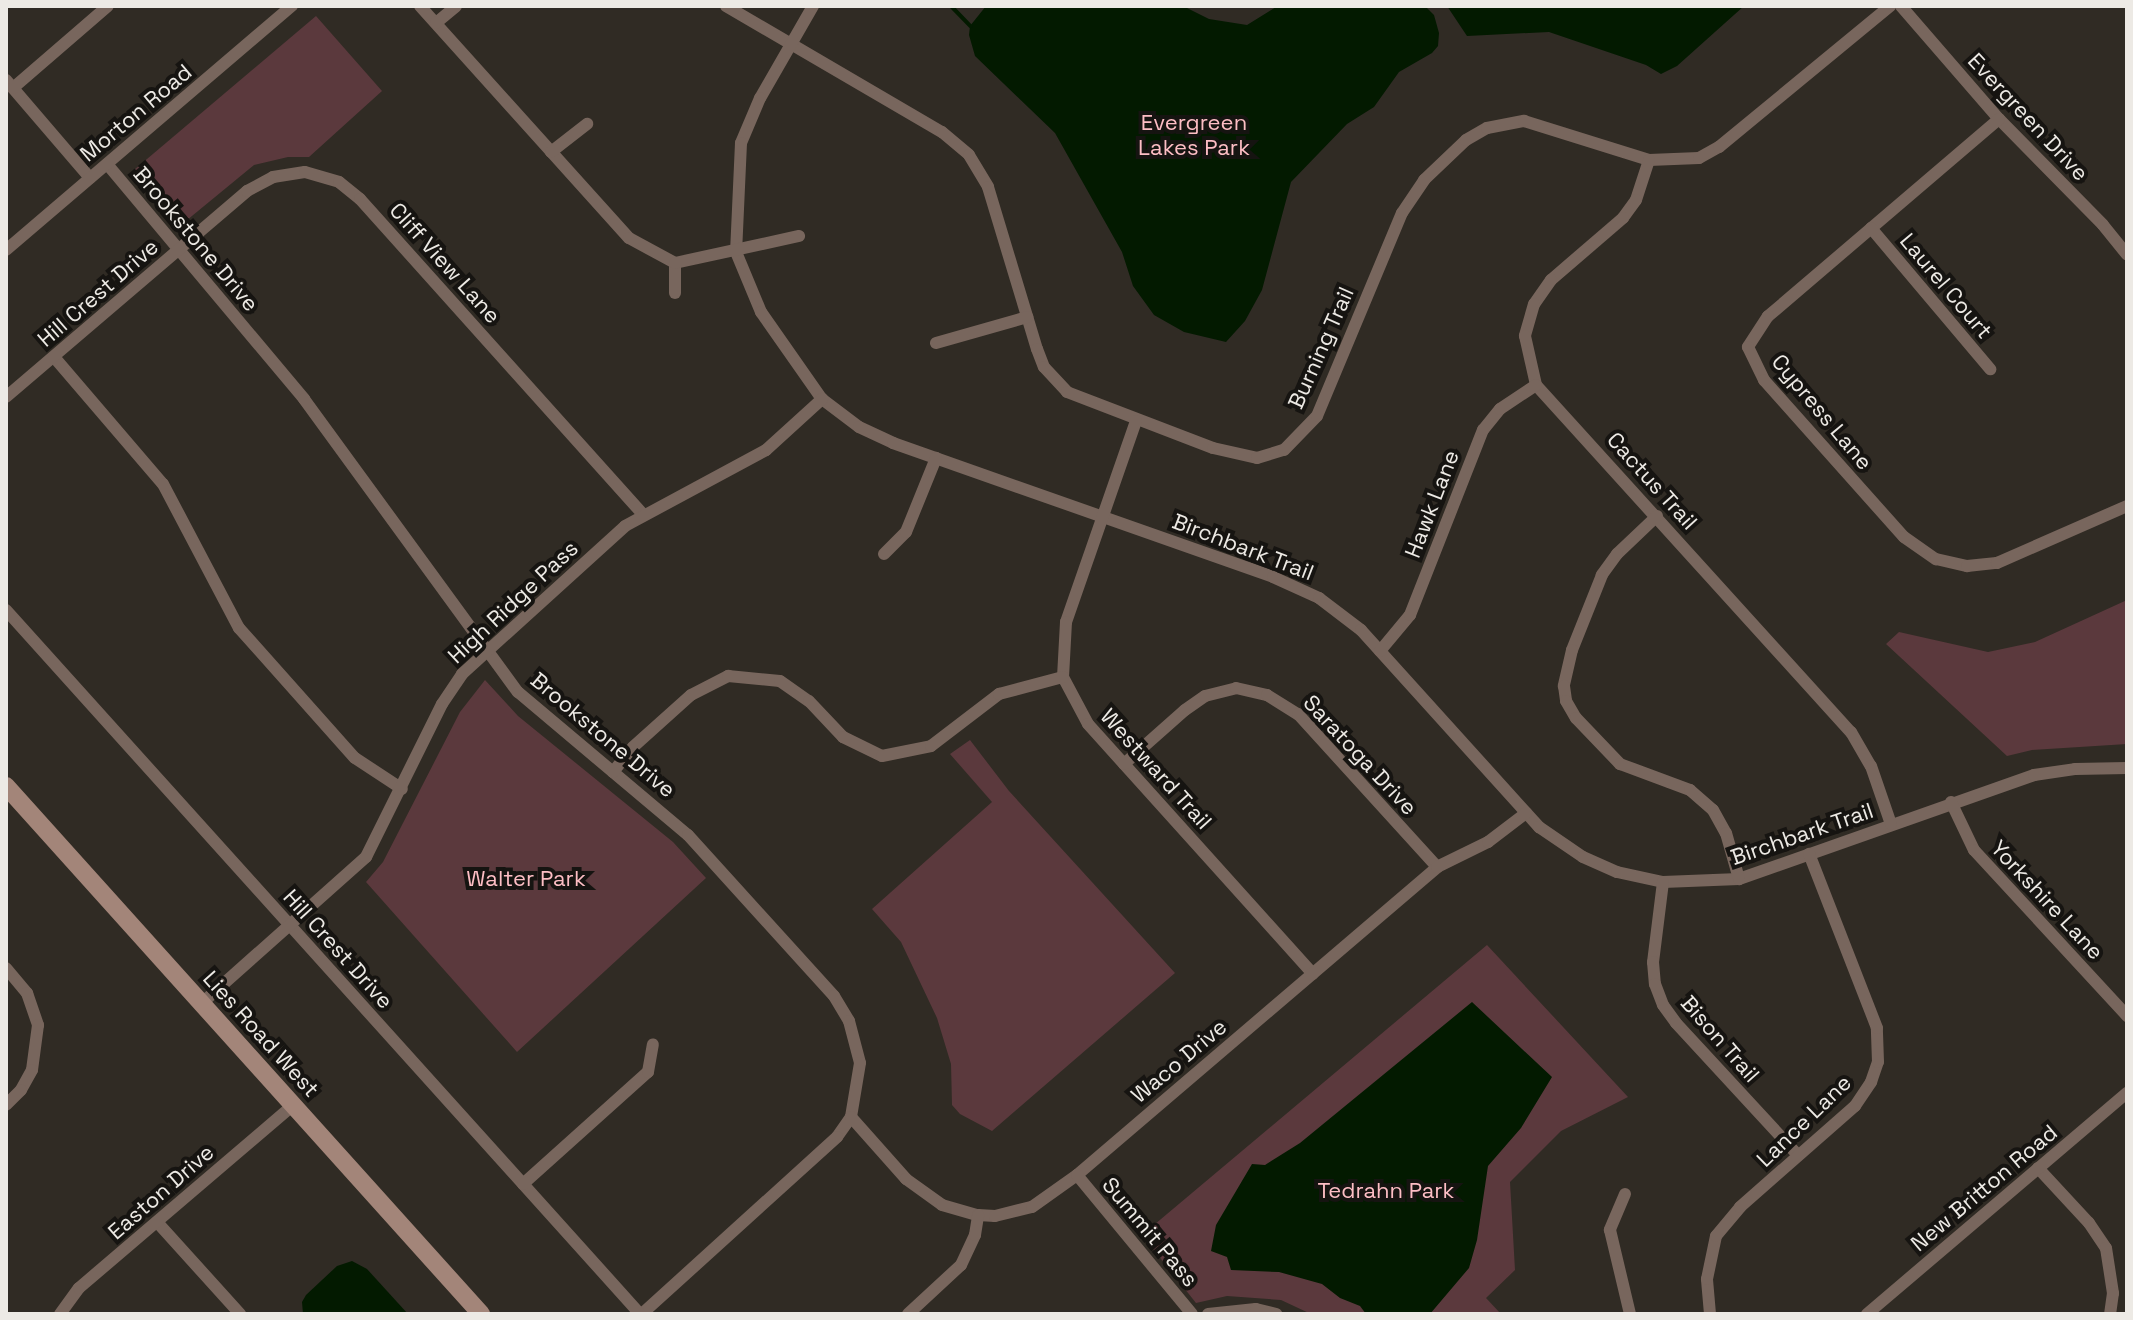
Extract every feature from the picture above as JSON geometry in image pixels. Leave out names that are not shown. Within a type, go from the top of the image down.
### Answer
[{"type":"street","points":[[90,178],[9,84],[108,6]]},
{"type":"street","name":"Morton Road","points":[[6,250],[292,6]]},
{"type":"street","points":[[420,6],[629,238],[675,263],[799,236]]},
{"type":"street","points":[[436,23],[456,6]]},
{"type":"street","name":"Burning Trail","points":[[726,6],[942,132],[969,155],[988,187],[1044,367],[1055,381],[1082,401],[1213,448],[1257,458],[1284,450],[1308,427],[1321,408],[1402,213],[1440,163],[1477,133],[1498,124],[1524,121],[1649,160],[1685,161],[1719,147],[1890,6]]},
{"type":"street","name":"Birchbark Trail","points":[[813,6],[760,98],[741,143],[736,252],[761,312],[822,399],[871,433],[1305,590],[1336,609],[1380,651],[1526,813],[1583,857],[1617,872],[1663,882],[1739,879],[1951,802],[2045,772],[2127,768]]},
{"type":"street","name":"Evergreen Drive","points":[[1901,6],[1999,119],[2103,225],[2127,255]]},
{"type":"street","name":"Cypress Lane","points":[[1999,119],[1768,316],[1748,347],[1764,380],[1904,537],[1936,559],[1967,566],[1997,563],[2127,506]]},
{"type":"street","points":[[551,152],[587,124]]},
{"type":"street","points":[[1536,385],[1525,336],[1534,304],[1551,280],[1623,218],[1636,200],[1649,160]]},
{"type":"street","name":"Brookstone Drive","points":[[107,164],[304,399],[529,703],[688,835],[839,1004],[855,1033],[859,1052],[851,1117],[827,1149],[641,1314]]},
{"type":"street","name":"Cliff View Lane","points":[[179,250],[264,181],[305,172],[339,182],[360,199],[643,514]]},
{"type":"street","name":"Laurel Court","points":[[1871,228],[1990,369]]},
{"type":"street","name":"Hill Crest Drive","points":[[6,397],[179,250]]},
{"type":"street","points":[[675,263],[675,293]]},
{"type":"street","points":[[936,343],[1027,317]]},
{"type":"street","points":[[54,357],[163,484],[239,628],[355,758],[402,789]]},
{"type":"street","name":"Cactus Trail","points":[[1536,385],[1859,742],[1871,766],[1891,824]]},
{"type":"street","name":"Hawk Lane","points":[[1380,651],[1410,615],[1483,430],[1500,409],[1536,385]]},
{"type":"street","name":"High Ridge Pass","points":[[202,1003],[366,857],[449,690],[487,650],[643,514],[766,450],[822,399]]},
{"type":"street","name":"Westward Trail","points":[[1136,421],[1066,622],[1063,677],[1080,713],[1313,974]]},
{"type":"street","points":[[884,554],[906,532],[936,458]]},
{"type":"street","points":[[1657,516],[1617,554],[1602,575],[1572,650],[1564,686],[1566,701],[1576,718],[1620,764],[1690,790],[1713,810],[1726,833],[1739,879]]},
{"type":"street","name":"Hill Crest Drive","points":[[6,610],[641,1314]]},
{"type":"street","points":[[613,772],[633,747],[691,695],[728,676],[780,681],[809,701],[843,737],[882,756],[931,746],[999,694],[1063,677]]},
{"type":"street","name":"Saratoga Drive","points":[[1124,764],[1205,696],[1236,688],[1267,695],[1298,714],[1437,867]]},
{"type":"street","name":"Lies Road West","points":[[6,786],[481,1314]]},
{"type":"street","name":"Yorkshire Lane","points":[[1951,802],[1974,850],[2127,1016]]},
{"type":"street","name":"Waco Drive","points":[[851,1117],[919,1191],[942,1205],[978,1215],[1013,1213],[1032,1207],[1077,1175],[1437,867],[1488,842],[1526,813]]},
{"type":"street","name":"Lance Lane","points":[[1710,1314],[1707,1279],[1716,1236],[1740,1207],[1863,1097],[1876,1070],[1879,1051],[1873,1017],[1809,854]]},
{"type":"street","name":"Bison Trail","points":[[1663,882],[1653,962],[1655,984],[1663,1005],[1798,1155]]},
{"type":"street","points":[[6,968],[27,993],[38,1025],[32,1070],[21,1090],[6,1105]]},
{"type":"street","points":[[523,1184],[648,1072],[653,1044]]},
{"type":"street","name":"New Britton Road","points":[[1867,1314],[2127,1093]]},
{"type":"street","name":"Easton Drive","points":[[60,1314],[79,1288],[293,1105]]},
{"type":"street","points":[[2038,1168],[2089,1223],[2106,1248],[2113,1293],[2110,1314]]},
{"type":"street","name":"Summit Pass","points":[[1077,1175],[1192,1314]]},
{"type":"street","points":[[1625,1194],[1610,1230],[1630,1314]]},
{"type":"street","points":[[908,1314],[961,1265],[975,1235],[978,1215]]},
{"type":"street","points":[[157,1222],[240,1314]]},
{"type":"street","points":[[1208,1314],[1256,1309],[1276,1314]]},
{"type":"green space","points":[[316,16],[382,91],[309,157],[288,157],[254,165],[181,225],[134,170]]},
{"type":"green space","points":[[2127,600],[2127,744],[2032,750],[2007,756],[1886,644],[1899,632],[1988,652],[2035,642]]},
{"type":"green space","name":"Walter Park","points":[[485,680],[518,716],[673,842],[706,878],[517,1052],[366,882],[383,862],[460,712]]},
{"type":"green space","points":[[970,740],[1009,791],[1175,973],[992,1131],[960,1114],[952,1105],[951,1064],[937,1018],[901,942],[872,909],[992,802],[950,754]]},
{"type":"green space","name":"Tedrahn Park","points":[[1487,945],[1628,1097],[1561,1131],[1510,1182],[1515,1270],[1486,1298],[1501,1314],[1311,1314],[1281,1300],[1227,1296],[1196,1303],[1142,1235]]},
{"type":"shaded area","name":"Evergreen Lakes Park","points":[[986,6],[1183,6],[1209,19],[1247,25],[1276,7],[1425,6],[1434,15],[1439,33],[1438,46],[1432,53],[1399,72],[1374,107],[1347,124],[1291,182],[1262,290],[1245,321],[1226,342],[1184,332],[1154,315],[1133,286],[1122,252],[1055,133],[975,56],[969,35],[970,26]]},
{"type":"shaded area","points":[[1447,6],[1744,6],[1677,66],[1661,74],[1646,65],[1549,32],[1467,36]]},
{"type":"shaded area","points":[[1472,1002],[1552,1077],[1521,1128],[1488,1166],[1477,1240],[1469,1268],[1430,1314],[1366,1314],[1360,1306],[1340,1298],[1322,1284],[1279,1272],[1231,1270],[1227,1257],[1211,1251],[1216,1225],[1252,1164],[1265,1165],[1300,1143]]},
{"type":"shaded area","points":[[352,1261],[367,1269],[408,1314],[303,1314],[302,1302],[306,1295],[337,1266]]},
{"type":"waterway","points":[[951,6],[970,26]]}]
